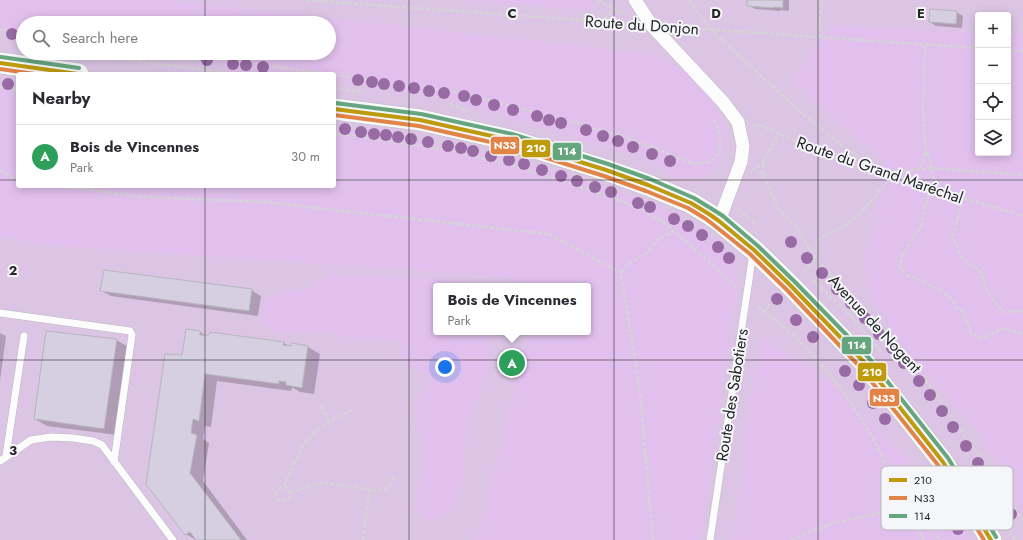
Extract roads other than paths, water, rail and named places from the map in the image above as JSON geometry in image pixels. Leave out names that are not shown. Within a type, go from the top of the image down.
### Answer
[{"type":"main road","points":[[0,63],[64,72]]},
{"type":"main road","points":[[336,109],[420,120],[510,140],[606,170],[648,185],[691,203],[719,221],[754,250],[791,286],[864,362],[945,466]]},
{"type":"main road","points":[[985,530],[991,540]]},
{"type":"street","points":[[635,0],[652,26],[724,102],[738,122],[743,146],[741,162],[719,221]]},
{"type":"lane","name":"Route des Sabotiers","points":[[710,540],[754,250]]},
{"type":"lane","points":[[0,313],[130,331],[132,335],[114,462]]},
{"type":"lane","points":[[6,456],[24,336]]},
{"type":"lane","points":[[0,460],[31,440],[51,437],[93,441],[102,445],[173,540]]},
{"type":"place","name":"Bois de Vincennes","points":[[512,363]]}]
